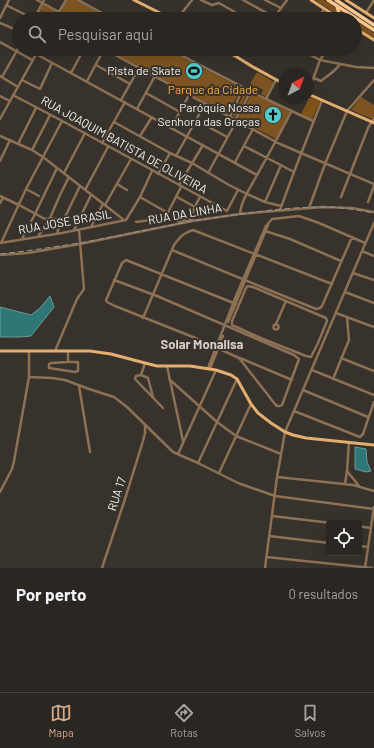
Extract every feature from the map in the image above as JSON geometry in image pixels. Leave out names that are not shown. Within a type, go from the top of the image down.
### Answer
[{"type":"highway","points":[[328,0],[347,12]]},
{"type":"highway","points":[[336,0],[354,12]]},
{"type":"highway","points":[[336,5],[339,12]]},
{"type":"highway","points":[[362,17],[374,25]]},
{"type":"highway","points":[[362,22],[374,30]]},
{"type":"main road","points":[[134,0],[158,12]]},
{"type":"main road","points":[[311,0],[329,12]]},
{"type":"main road","points":[[346,0],[374,18]]},
{"type":"main road","points":[[362,32],[374,40]]},
{"type":"main road","points":[[234,56],[276,80]]},
{"type":"main road","points":[[314,96],[373,123]]},
{"type":"main road","points":[[0,351],[90,351],[111,354],[157,366],[190,366],[216,370],[231,375],[237,379],[251,404],[262,417],[285,432],[306,438],[374,445]]},
{"type":"street","points":[[0,18],[9,0]]},
{"type":"street","points":[[36,0],[44,2],[59,12],[66,0]]},
{"type":"street","points":[[78,0],[100,12]]},
{"type":"street","points":[[183,12],[192,0]]},
{"type":"street","points":[[200,0],[212,5],[220,2],[236,12]]},
{"type":"street","points":[[243,0],[264,12]]},
{"type":"street","points":[[265,0],[281,8]]},
{"type":"street","points":[[278,12],[287,0]]},
{"type":"street","points":[[366,13],[374,0]]},
{"type":"street","points":[[38,11],[44,2]]},
{"type":"street","points":[[6,5],[20,12]]},
{"type":"street","points":[[0,23],[12,28]]},
{"type":"street","points":[[0,42],[12,48]]},
{"type":"street","points":[[14,56],[1,77],[18,87]]},
{"type":"street","points":[[25,56],[32,60]]},
{"type":"street","points":[[0,118],[35,56]]},
{"type":"street","points":[[40,56],[257,175]]},
{"type":"street","points":[[71,73],[80,56]]},
{"type":"street","points":[[87,82],[101,56]]},
{"type":"street","points":[[117,56],[276,142],[374,185],[368,202]]},
{"type":"street","points":[[183,56],[291,112],[313,121]]},
{"type":"street","points":[[313,56],[320,60],[340,64],[362,68],[374,68]]},
{"type":"street","points":[[323,56],[314,78],[322,81],[327,75],[334,72],[340,64]]},
{"type":"street","points":[[22,80],[39,89],[52,62]]},
{"type":"street","points":[[96,66],[130,84]]},
{"type":"street","points":[[121,100],[139,68]]},
{"type":"street","points":[[137,109],[155,76]]},
{"type":"street","points":[[266,99],[276,80]]},
{"type":"street","points":[[310,208],[325,164],[347,111],[374,80]]},
{"type":"street","points":[[208,173],[251,91]]},
{"type":"street","points":[[146,93],[180,112]]},
{"type":"street","points":[[230,117],[242,93]]},
{"type":"street","name":"RUA JOAQUIM BATISTA DE OLIVEIRA","points":[[13,95],[227,211],[238,190]]},
{"type":"street","points":[[171,128],[189,95]]},
{"type":"street","points":[[0,96],[10,101]]},
{"type":"street","points":[[280,210],[322,100]]},
{"type":"street","points":[[102,143],[125,102]]},
{"type":"street","points":[[176,156],[205,104]]},
{"type":"street","points":[[18,144],[36,108]]},
{"type":"street","points":[[240,214],[247,194],[291,112]]},
{"type":"street","points":[[32,150],[50,115]]},
{"type":"street","points":[[140,136],[152,117]]},
{"type":"street","points":[[341,197],[374,118]]},
{"type":"street","points":[[196,120],[228,137]]},
{"type":"street","points":[[0,243],[26,189],[62,121]]},
{"type":"street","points":[[114,122],[176,156],[192,163],[238,190],[265,202],[281,206]]},
{"type":"street","points":[[235,162],[253,129]]},
{"type":"street","points":[[64,173],[85,133]]},
{"type":"street","points":[[0,136],[32,150],[43,157],[124,220]]},
{"type":"street","points":[[0,161],[10,140]]},
{"type":"street","points":[[136,222],[164,218],[166,216],[177,197],[180,186],[203,145]]},
{"type":"street","points":[[244,146],[294,172]]},
{"type":"street","points":[[84,190],[108,147]]},
{"type":"street","points":[[158,174],[170,152]]},
{"type":"street","points":[[91,227],[131,160]]},
{"type":"street","points":[[265,202],[281,165]]},
{"type":"street","points":[[21,239],[57,168]]},
{"type":"street","name":"RUA JOSE BRASIL","points":[[0,243],[74,231],[127,219],[140,197],[152,171]]},
{"type":"street","points":[[39,236],[50,218],[69,177]]},
{"type":"street","points":[[117,184],[128,190]]},
{"type":"street","points":[[57,233],[63,218],[66,215],[80,186]]},
{"type":"street","points":[[26,189],[39,196]]},
{"type":"street","points":[[74,231],[91,195]]},
{"type":"street","points":[[0,203],[1,197],[46,219],[63,218]]},
{"type":"street","points":[[140,197],[168,213]]},
{"type":"street","points":[[177,197],[195,207]]},
{"type":"street","points":[[178,221],[192,220],[195,207],[200,197]]},
{"type":"street","name":"RUA DA LINHA","points":[[0,255],[80,244],[192,220],[240,214],[310,208],[352,208],[374,212]]},
{"type":"street","points":[[209,369],[244,280],[268,223],[272,219],[299,216],[366,243]]},
{"type":"street","points":[[265,568],[274,496],[285,432],[374,223]]},
{"type":"street","points":[[55,351],[77,299],[84,289],[79,230]]},
{"type":"street","points":[[143,318],[174,245],[181,236],[193,230],[332,284]]},
{"type":"street","points":[[265,231],[341,261]]},
{"type":"street","points":[[172,250],[316,309],[322,306],[352,237]]},
{"type":"street","points":[[362,251],[374,256]]},
{"type":"street","points":[[234,304],[126,260],[122,262],[106,300],[106,302],[143,318],[193,337],[217,349],[292,380]]},
{"type":"street","points":[[353,272],[374,280]]},
{"type":"street","points":[[114,280],[154,295],[294,355],[300,360],[282,405],[277,406],[239,358]]},
{"type":"street","points":[[248,286],[286,301],[323,316],[326,319],[327,323],[310,358],[237,328],[231,324],[244,290],[248,286]]},
{"type":"street","points":[[345,292],[374,303]]},
{"type":"street","points":[[276,324],[286,301]]},
{"type":"street","points":[[336,313],[374,327]]},
{"type":"street","points":[[333,379],[349,340],[347,317]]},
{"type":"street","points":[[318,343],[323,345]]},
{"type":"street","points":[[0,492],[12,467],[29,377],[29,351]]},
{"type":"street","points":[[68,351],[68,362]]},
{"type":"street","points":[[342,358],[374,371]]},
{"type":"street","points":[[68,362],[78,362],[78,371],[76,372],[49,368],[49,364],[51,363],[68,362]]},
{"type":"street","points":[[141,375],[145,363]]},
{"type":"street","points":[[167,366],[183,441]]},
{"type":"street","points":[[178,454],[216,370]]},
{"type":"street","points":[[312,370],[374,395]]},
{"type":"street","points":[[153,398],[148,378],[141,375],[136,376],[135,380],[153,398],[163,408]]},
{"type":"street","points":[[29,377],[68,381],[89,390],[114,397],[145,424],[170,450],[238,483],[274,496],[374,508],[366,568]]},
{"type":"street","points":[[169,379],[217,422],[236,436],[281,454]]},
{"type":"street","points":[[198,463],[237,379]]},
{"type":"street","points":[[79,385],[90,452]]},
{"type":"street","points":[[303,390],[368,417]]},
{"type":"street","points":[[294,411],[359,437],[362,436],[374,402]]},
{"type":"street","points":[[219,473],[251,404]]},
{"type":"street","name":"RUA 17","points":[[102,568],[143,441],[145,424]]},
{"type":"street","points":[[345,484],[349,442]]},
{"type":"street","points":[[347,471],[360,487]]},
{"type":"street","points":[[277,477],[345,484],[374,491]]},
{"type":"street","points":[[272,516],[326,522]]},
{"type":"street","points":[[362,526],[371,528]]},
{"type":"street","points":[[269,536],[326,543]]},
{"type":"street","points":[[362,546],[368,547]]},
{"type":"street","points":[[266,557],[372,568]]},
{"type":"green space","points":[[67,0],[76,0],[97,12],[61,12]]},
{"type":"green space","points":[[315,0],[324,0],[342,12],[333,12]]},
{"type":"green space","points":[[43,4],[57,12],[44,12],[40,10]]},
{"type":"green space","points":[[362,25],[374,33],[374,38],[362,30]]},
{"type":"green space","name":"Parque da Cidade","points":[[119,56],[179,56],[239,87],[241,89],[228,114]]},
{"type":"green space","points":[[257,72],[274,82],[266,97],[261,94],[263,90],[256,86],[254,90],[248,87]]},
{"type":"green space","points":[[252,93],[290,112],[276,139],[238,119]]},
{"type":"green space","points":[[361,97],[374,105],[374,116],[372,119],[351,110]]},
{"type":"shaded area","points":[[239,87],[248,92],[234,117],[233,115],[244,94],[240,91]]},
{"type":"shaded area","points":[[314,99],[320,101],[312,119],[301,115],[306,104],[314,104]]},
{"type":"water","points":[[50,296],[54,307],[31,336],[0,337],[0,307],[31,315],[40,308]]},
{"type":"water","points":[[355,447],[366,449],[367,462],[371,471],[366,472],[355,469]]},
{"type":"railway","points":[[0,254],[80,243],[197,220],[264,211],[328,207],[374,213]]},
{"type":"place","name":"Pista de Skate","points":[[194,71]]},
{"type":"place","name":"Paróquia Nossa Senhora das Graças","points":[[273,115]]},
{"type":"district","name":"Solar Monalisa","points":[[202,344]]}]
